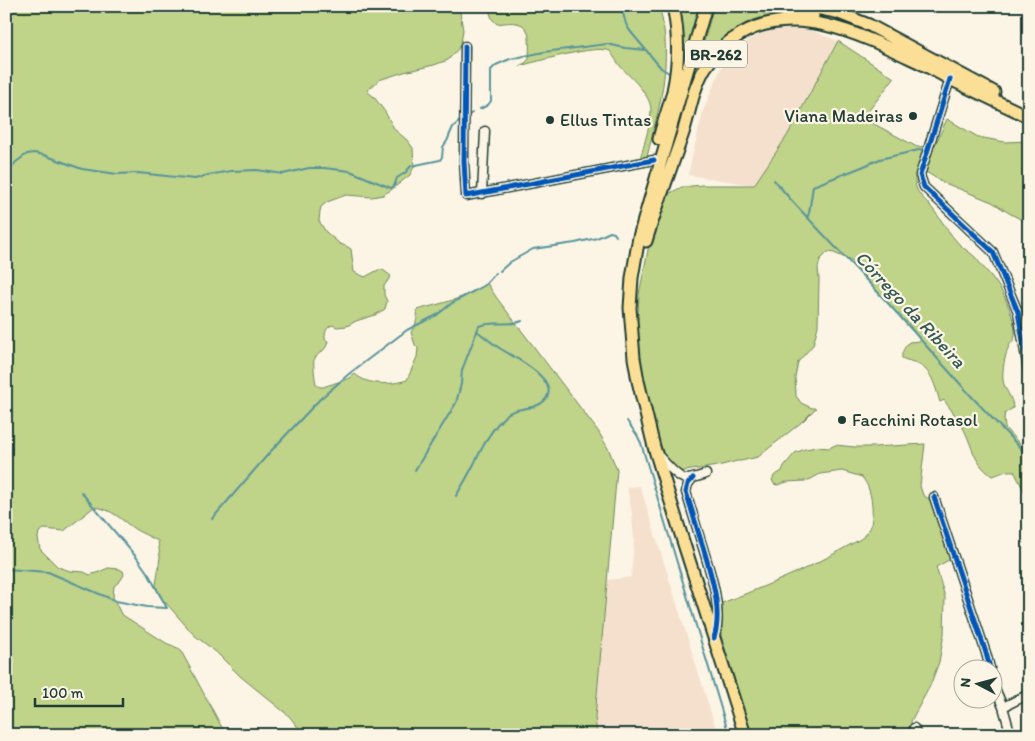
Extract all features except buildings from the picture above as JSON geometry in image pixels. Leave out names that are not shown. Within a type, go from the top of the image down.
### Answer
[{"type":"highway","name":"BR-262","points":[[673,6],[677,34],[677,65],[673,90],[654,160],[635,244],[630,292],[633,346],[638,382],[656,454],[746,735]]},
{"type":"highway","name":"BR-262","points":[[630,292],[639,238],[706,6]]},
{"type":"highway","name":"BR-262","points":[[631,320],[638,266],[649,222],[711,6]]},
{"type":"highway","points":[[764,6],[822,18],[866,33],[950,80],[1029,117]]},
{"type":"highway","points":[[806,6],[836,12],[869,25],[1029,110]]},
{"type":"highway","name":"BR-262","points":[[638,266],[685,127],[697,85],[714,56],[724,46],[758,26],[774,22],[810,22],[854,34],[925,65]]},
{"type":"street","points":[[465,46],[464,161],[466,196],[654,160]]},
{"type":"street","points":[[950,80],[920,175],[924,187],[993,252],[1018,312],[1029,375]]},
{"type":"street","points":[[482,194],[485,131]]},
{"type":"street","points":[[656,454],[682,478],[693,478],[706,474]]},
{"type":"street","points":[[693,478],[688,484],[686,492],[714,584],[717,615],[717,631],[714,638]]},
{"type":"street","points":[[934,497],[987,658]]},
{"type":"street","points":[[1011,735],[1003,706],[1029,694]]},
{"type":"shaded area","points":[[776,29],[808,29],[838,41],[787,136],[754,185],[688,175],[703,111],[721,68],[737,49],[752,38]]},
{"type":"shaded area","points":[[640,486],[718,735],[597,735],[595,717],[607,580],[631,577],[634,540],[627,487]]},
{"type":"green space","points":[[6,6],[459,6],[463,30],[461,43],[448,60],[379,80],[367,91],[385,112],[395,130],[413,148],[414,167],[410,175],[383,195],[372,197],[346,195],[327,202],[321,207],[319,221],[326,232],[340,244],[351,249],[354,272],[365,277],[378,270],[383,270],[391,276],[384,286],[384,295],[387,301],[385,309],[347,326],[337,327],[332,325],[327,329],[325,339],[328,341],[327,345],[314,360],[316,384],[323,387],[350,378],[355,374],[366,381],[380,383],[394,383],[407,380],[417,357],[418,348],[415,345],[411,332],[416,322],[417,310],[462,297],[487,283],[598,431],[609,450],[617,470],[595,717],[597,735],[304,735],[289,716],[194,635],[159,595],[156,585],[160,557],[158,541],[136,530],[112,513],[94,507],[64,531],[44,529],[39,532],[40,549],[58,567],[70,571],[84,572],[90,575],[108,568],[123,571],[124,575],[114,586],[113,597],[121,614],[166,643],[180,649],[226,735],[6,735]]},
{"type":"green space","points":[[488,6],[659,6],[664,26],[665,66],[663,86],[645,165],[640,159],[650,121],[650,103],[644,92],[621,67],[610,51],[603,49],[580,52],[519,66],[529,59],[529,41],[526,29],[516,23],[497,24],[492,19]]},
{"type":"green space","points":[[675,6],[702,6],[673,100]]},
{"type":"green space","points":[[714,6],[742,6],[783,16],[721,45],[674,147]]},
{"type":"green space","points":[[838,41],[894,78],[863,118],[917,147],[935,145],[947,119],[978,137],[1005,142],[1029,141],[1029,229],[1022,220],[992,202],[942,182],[926,172],[920,172],[915,176],[915,182],[920,194],[956,241],[975,257],[995,281],[1010,311],[1015,336],[1006,354],[1003,376],[1013,408],[1005,413],[1005,428],[1029,454],[1029,501],[1014,471],[992,476],[985,471],[980,465],[958,419],[944,400],[940,402],[929,374],[920,365],[902,358],[909,342],[920,341],[909,324],[900,317],[850,260],[828,252],[820,260],[818,268],[818,326],[813,345],[798,362],[795,377],[796,396],[801,403],[816,408],[803,421],[758,457],[678,472],[664,458],[639,359],[637,335],[639,294],[661,199],[682,187],[754,185],[787,136]]},
{"type":"green space","points":[[925,444],[920,486],[923,495],[930,500],[956,556],[936,567],[945,597],[944,634],[939,662],[930,686],[911,721],[913,735],[752,735],[712,607],[763,587],[830,556],[863,537],[870,528],[872,518],[870,495],[862,477],[842,471],[820,474],[805,481],[787,482],[777,485],[772,480],[774,476],[782,471],[795,453],[805,449],[829,448],[835,445],[874,447]]},
{"type":"waterway","name":"Córrego da Ribeira","points":[[621,6],[630,31],[661,68],[671,76]]},
{"type":"waterway","points":[[480,109],[491,101],[491,70],[496,65],[510,59],[544,52],[607,44],[646,50]]},
{"type":"waterway","points":[[6,175],[16,162],[27,154],[34,153],[82,169],[117,174],[138,173],[195,179],[231,171],[257,170],[283,174],[309,168],[324,168],[350,171],[391,188],[394,186],[397,178],[411,166],[440,160],[443,147],[453,127],[462,119]]},
{"type":"waterway","points":[[807,218],[813,186],[880,159],[923,149],[927,142]]},
{"type":"waterway","name":"Córrego da Ribeira","points":[[774,180],[1029,457]]},
{"type":"waterway","points":[[500,271],[510,262],[533,249],[575,243],[597,238],[610,232],[616,236]]},
{"type":"waterway","points":[[212,519],[271,451],[320,399],[350,373],[407,330],[437,315],[452,303],[485,285],[496,273]]},
{"type":"waterway","points":[[415,470],[456,403],[461,384],[462,370],[479,326],[522,321]]},
{"type":"waterway","points":[[456,496],[487,439],[500,421],[510,412],[540,404],[548,393],[547,386],[534,370],[477,331]]},
{"type":"waterway","points":[[627,421],[641,443],[729,735]]},
{"type":"waterway","points":[[81,492],[137,558],[149,575],[167,608]]},
{"type":"waterway","points":[[6,569],[48,572],[116,601],[147,607],[167,608]]},
{"type":"cycle path","points":[[465,46],[464,161],[466,196],[654,160]]},
{"type":"cycle path","points":[[950,79],[920,175],[924,187],[993,252],[1018,312],[1029,375]]},
{"type":"cycle path","points":[[693,478],[688,484],[686,492],[715,592],[717,615],[714,638]]},
{"type":"cycle path","points":[[934,497],[987,658]]},
{"type":"place","name":"Viana Madeiras","points":[[913,116]]},
{"type":"place","name":"Ellus Tintas","points":[[550,120]]},
{"type":"place","name":"Facchini Rotasol","points":[[842,420]]}]
